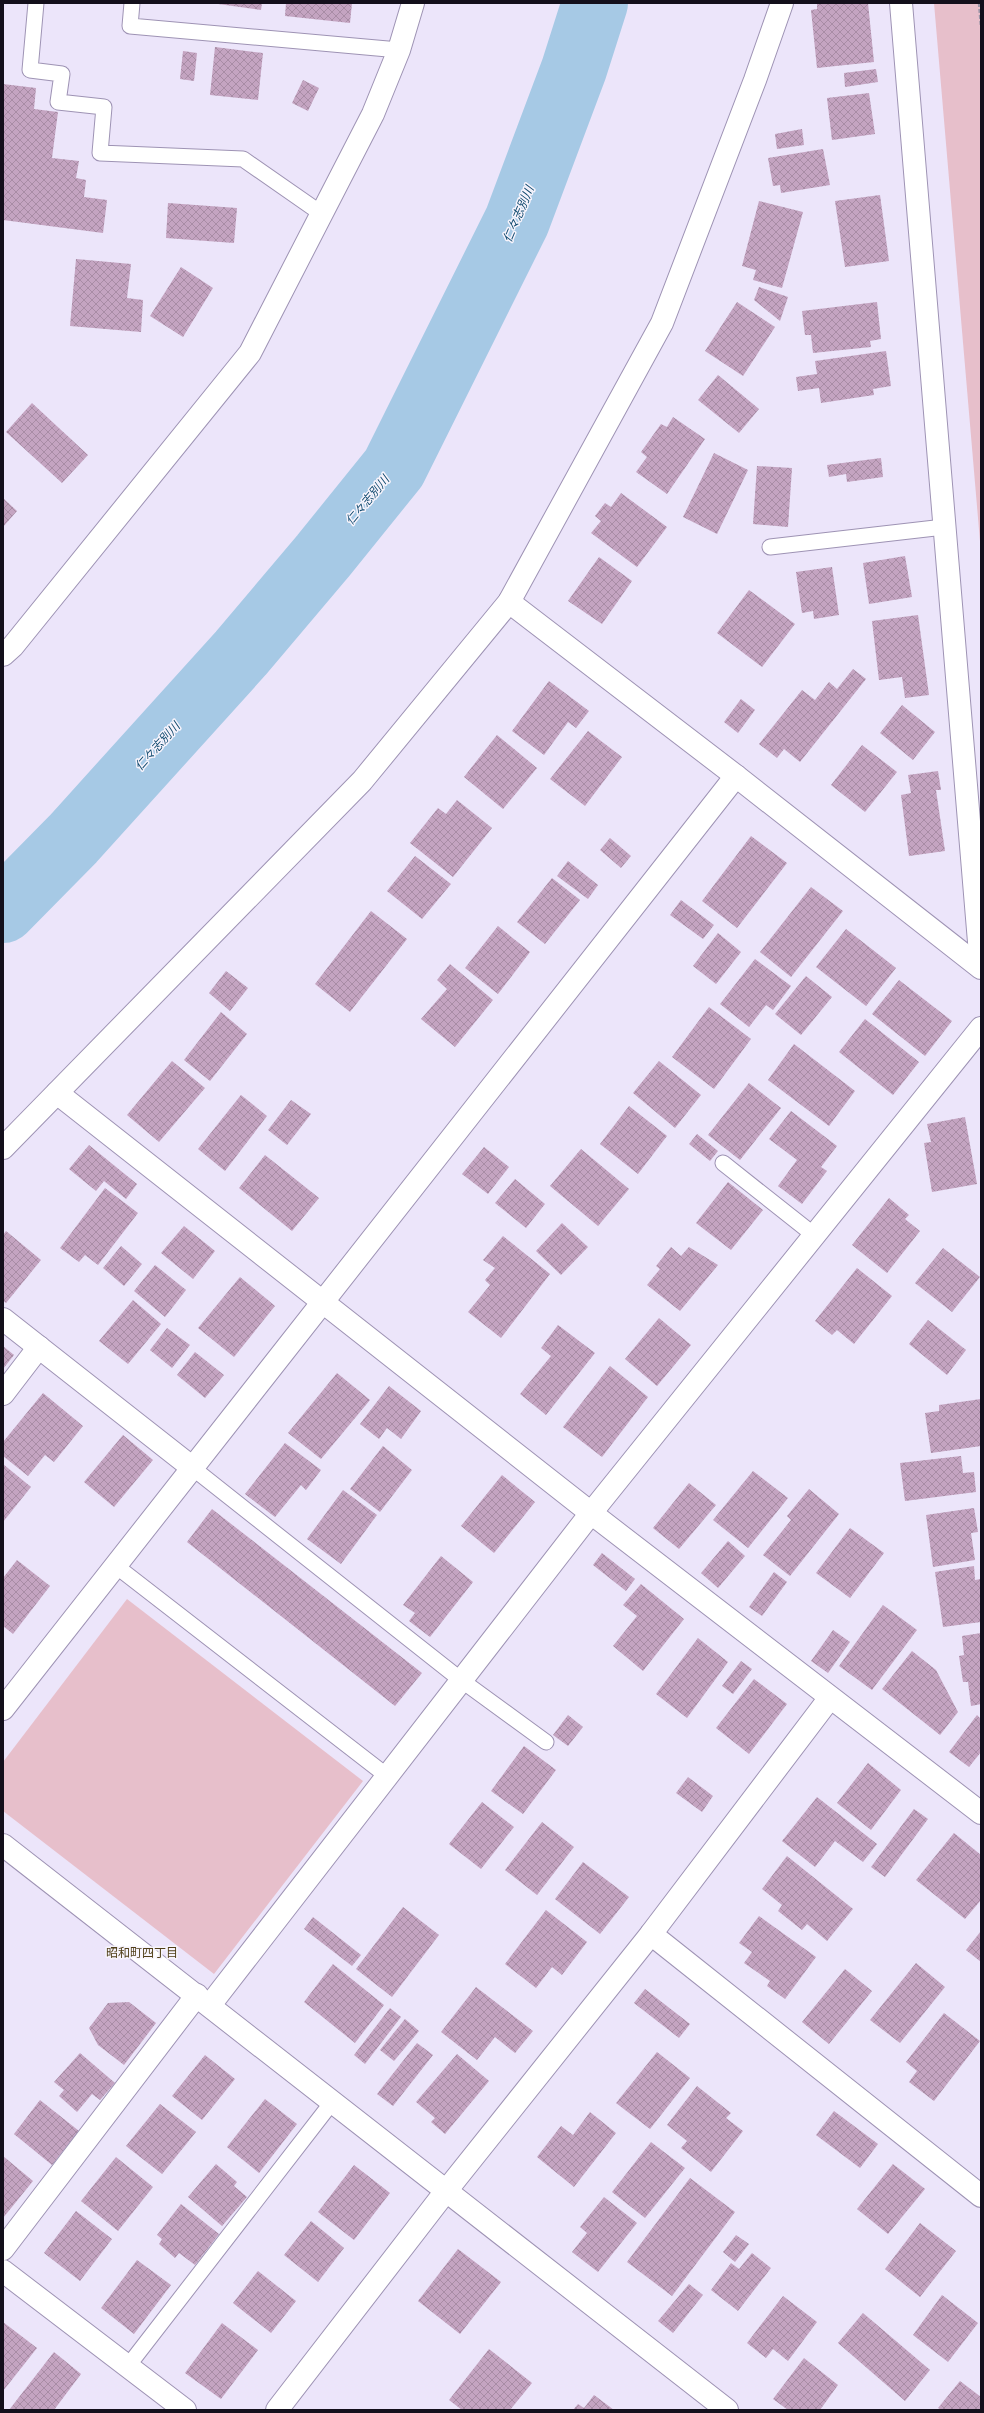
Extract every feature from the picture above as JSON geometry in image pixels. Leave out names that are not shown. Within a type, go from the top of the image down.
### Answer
[{"type":"street","points":[[3,655],[13,646],[250,353],[374,114],[399,50],[413,3]]},
{"type":"street","points":[[3,1148],[362,781],[509,602],[662,323],[755,80],[782,3]]},
{"type":"street","points":[[901,3],[981,967]]},
{"type":"street","points":[[509,602],[736,776],[981,967]]},
{"type":"street","points":[[3,1709],[194,1469],[322,1302],[736,776]]},
{"type":"street","points":[[3,2249],[387,1776],[591,1513],[981,1028]]},
{"type":"street","points":[[57,1093],[591,1513],[830,1699],[981,1813]]},
{"type":"street","points":[[3,1319],[194,1469]]},
{"type":"street","points":[[3,1394],[39,1347]]},
{"type":"street","points":[[277,2410],[446,2191],[650,1934],[830,1699]]},
{"type":"street","points":[[3,1845],[204,2000],[727,2410]]},
{"type":"street","points":[[650,1934],[981,2196]]},
{"type":"street","points":[[3,2271],[185,2410]]},
{"type":"lane","points":[[36,3],[30,70],[62,74],[58,102],[104,107],[100,153],[243,159],[322,214]]},
{"type":"lane","points":[[132,3],[130,26],[399,50]]},
{"type":"lane","points":[[770,547],[944,527]]},
{"type":"lane","points":[[723,1163],[814,1235]]},
{"type":"lane","points":[[194,1469],[461,1680],[546,1742]]},
{"type":"lane","points":[[116,1566],[387,1776]]},
{"type":"lane","points":[[128,2366],[333,2101]]},
{"type":"path","points":[[979,3],[981,27]]},
{"type":"shaded area","points":[[934,3],[981,3],[981,553]]},
{"type":"shaded area","points":[[127,1599],[363,1781],[214,1974],[3,1811],[3,1762]]},
{"type":"building","points":[[211,3],[262,3],[261,10]]},
{"type":"building","points":[[286,3],[352,3],[350,23],[285,16]]},
{"type":"building","points":[[817,3],[868,3],[874,62],[817,68],[811,10],[817,9]]},
{"type":"building","points":[[215,47],[263,53],[258,100],[210,95]]},
{"type":"building","points":[[183,51],[197,53],[194,81],[180,79]]},
{"type":"building","points":[[876,69],[878,82],[845,87],[844,73]]},
{"type":"building","points":[[303,80],[319,88],[308,111],[292,103]]},
{"type":"building","points":[[3,84],[36,88],[34,109],[58,112],[52,158],[79,161],[76,178],[86,180],[84,197],[107,200],[103,233],[3,220]]},
{"type":"building","points":[[869,93],[875,134],[832,140],[827,98]]},
{"type":"building","points":[[802,129],[804,145],[777,149],[775,134]]},
{"type":"building","points":[[823,149],[830,185],[781,193],[780,185],[773,186],[768,158]]},
{"type":"building","points":[[880,195],[889,261],[845,267],[835,201]]},
{"type":"building","points":[[759,201],[803,212],[782,288],[753,280],[756,270],[742,266]]},
{"type":"building","points":[[168,203],[237,208],[234,243],[166,238]]},
{"type":"building","points":[[76,259],[131,264],[127,298],[143,300],[141,332],[70,326]]},
{"type":"building","points":[[181,267],[213,288],[183,337],[150,316]]},
{"type":"building","points":[[759,287],[788,297],[780,321],[754,300]]},
{"type":"building","points":[[737,302],[775,327],[743,376],[705,351]]},
{"type":"building","points":[[877,302],[881,339],[870,341],[871,347],[813,353],[811,335],[805,335],[802,311]]},
{"type":"building","points":[[886,351],[891,386],[873,389],[874,395],[821,403],[819,388],[798,391],[796,377],[817,374],[815,361]]},
{"type":"building","points":[[718,375],[759,409],[739,433],[698,400]]},
{"type":"building","points":[[32,403],[88,455],[62,483],[6,432]]},
{"type":"building","points":[[673,417],[705,439],[667,494],[636,472],[647,457],[641,452],[661,424],[667,427]]},
{"type":"building","points":[[714,453],[748,470],[717,534],[683,517]]},
{"type":"building","points":[[881,458],[883,477],[847,482],[846,474],[829,477],[827,465]]},
{"type":"building","points":[[757,466],[792,468],[788,527],[753,524]]},
{"type":"building","points":[[621,493],[667,527],[637,567],[591,533],[601,521],[595,516],[605,503],[611,507]]},
{"type":"building","points":[[3,498],[17,511],[3,527]]},
{"type":"building","points":[[905,556],[912,597],[869,604],[863,563]]},
{"type":"building","points":[[599,557],[632,581],[602,624],[568,601]]},
{"type":"building","points":[[832,567],[839,615],[814,619],[813,611],[802,613],[796,572]]},
{"type":"building","points":[[749,590],[795,624],[762,667],[717,633]]},
{"type":"building","points":[[918,615],[929,695],[905,698],[902,677],[879,680],[872,621]]},
{"type":"building","points":[[853,669],[866,679],[800,762],[784,749],[777,758],[759,744],[802,690],[815,700],[829,682],[837,689]]},
{"type":"building","points":[[549,681],[589,711],[576,728],[568,722],[544,755],[512,731]]},
{"type":"building","points":[[741,699],[755,710],[738,733],[724,722]]},
{"type":"building","points":[[902,705],[935,732],[913,760],[880,733]]},
{"type":"building","points":[[588,731],[622,757],[585,806],[550,779]]},
{"type":"building","points":[[497,735],[537,768],[503,809],[464,777]]},
{"type":"building","points":[[862,745],[897,772],[865,812],[831,785]]},
{"type":"building","points":[[938,771],[941,790],[936,790],[945,851],[909,856],[901,795],[911,793],[908,775]]},
{"type":"building","points":[[457,800],[492,828],[453,877],[410,843],[438,808],[446,814]]},
{"type":"building","points":[[751,836],[787,863],[737,928],[702,901]]},
{"type":"building","points":[[610,838],[631,856],[621,868],[600,850]]},
{"type":"building","points":[[415,856],[451,884],[422,919],[387,891]]},
{"type":"building","points":[[568,861],[598,885],[588,899],[557,876]]},
{"type":"building","points":[[552,878],[580,900],[545,944],[517,922]]},
{"type":"building","points":[[811,887],[843,911],[791,977],[760,952]]},
{"type":"building","points":[[681,900],[714,925],[703,939],[670,915]]},
{"type":"building","points":[[371,911],[407,939],[350,1012],[315,984]]},
{"type":"building","points":[[498,926],[530,952],[498,994],[465,968]]},
{"type":"building","points":[[846,929],[896,968],[866,1006],[816,967]]},
{"type":"building","points":[[718,933],[741,952],[716,984],[693,966]]},
{"type":"building","points":[[755,959],[791,986],[773,1010],[766,1005],[749,1027],[720,1004]]},
{"type":"building","points":[[450,964],[493,1000],[455,1047],[421,1019],[447,989],[437,980]]},
{"type":"building","points":[[226,971],[248,988],[230,1011],[209,993]]},
{"type":"building","points":[[806,976],[832,997],[801,1035],[775,1014]]},
{"type":"building","points":[[899,980],[952,1021],[925,1056],[872,1014]]},
{"type":"building","points":[[709,1007],[751,1039],[714,1089],[672,1057]]},
{"type":"building","points":[[221,1012],[247,1034],[210,1081],[184,1060]]},
{"type":"building","points":[[865,1019],[919,1062],[893,1095],[839,1052]]},
{"type":"building","points":[[794,1044],[855,1091],[829,1126],[768,1080]]},
{"type":"building","points":[[172,1061],[205,1088],[159,1142],[127,1115]]},
{"type":"building","points":[[659,1061],[701,1095],[675,1128],[633,1093]]},
{"type":"building","points":[[749,1083],[781,1108],[740,1160],[708,1135]]},
{"type":"building","points":[[241,1095],[267,1116],[225,1171],[198,1149]]},
{"type":"building","points":[[291,1100],[311,1114],[287,1145],[268,1130]]},
{"type":"building","points":[[629,1106],[667,1136],[638,1174],[600,1144]]},
{"type":"building","points":[[791,1111],[837,1146],[821,1167],[827,1171],[802,1204],[778,1186],[797,1160],[769,1139]]},
{"type":"building","points":[[965,1117],[977,1184],[932,1192],[924,1143],[931,1142],[927,1124]]},
{"type":"building","points":[[697,1134],[718,1151],[710,1161],[689,1144]]},
{"type":"building","points":[[89,1145],[137,1184],[126,1199],[104,1181],[96,1191],[69,1169]]},
{"type":"building","points":[[484,1147],[509,1167],[488,1194],[462,1174]]},
{"type":"building","points":[[581,1149],[629,1189],[598,1226],[550,1186]]},
{"type":"building","points":[[265,1155],[319,1198],[292,1231],[239,1188]]},
{"type":"building","points":[[515,1179],[545,1204],[526,1228],[495,1203]]},
{"type":"building","points":[[728,1182],[763,1210],[731,1250],[696,1223]]},
{"type":"building","points":[[105,1188],[138,1213],[98,1265],[85,1255],[79,1262],[60,1248]]},
{"type":"building","points":[[889,1198],[909,1215],[905,1219],[920,1231],[887,1273],[852,1245]]},
{"type":"building","points":[[562,1223],[588,1247],[561,1275],[536,1251]]},
{"type":"building","points":[[184,1226],[215,1251],[193,1279],[161,1253]]},
{"type":"building","points":[[6,1231],[41,1260],[6,1303],[3,1301],[3,1235]]},
{"type":"building","points":[[503,1236],[550,1274],[501,1338],[468,1312],[490,1285],[485,1280],[495,1268],[483,1260]]},
{"type":"building","points":[[121,1246],[142,1264],[124,1286],[103,1268]]},
{"type":"building","points":[[671,1247],[681,1256],[689,1247],[718,1265],[680,1311],[647,1285],[660,1269],[656,1266]]},
{"type":"building","points":[[943,1248],[980,1277],[952,1312],[915,1283]]},
{"type":"building","points":[[155,1265],[186,1290],[165,1317],[134,1291]]},
{"type":"building","points":[[857,1268],[892,1296],[854,1344],[837,1330],[832,1335],[815,1321]]},
{"type":"building","points":[[240,1277],[275,1306],[234,1357],[198,1328]]},
{"type":"building","points":[[133,1300],[161,1324],[128,1364],[99,1341]]},
{"type":"building","points":[[659,1318],[691,1345],[657,1386],[625,1359]]},
{"type":"building","points":[[928,1320],[966,1350],[947,1375],[909,1344]]},
{"type":"building","points":[[558,1325],[595,1353],[546,1415],[520,1394],[551,1356],[541,1348]]},
{"type":"building","points":[[167,1328],[190,1345],[172,1368],[150,1350]]},
{"type":"building","points":[[3,1346],[14,1355],[3,1369]]},
{"type":"building","points":[[195,1352],[224,1375],[205,1398],[177,1375]]},
{"type":"building","points":[[610,1366],[648,1397],[602,1457],[563,1427]]},
{"type":"building","points":[[337,1373],[370,1400],[321,1459],[288,1433]]},
{"type":"building","points":[[389,1386],[421,1411],[401,1439],[387,1428],[379,1439],[360,1424]]},
{"type":"building","points":[[43,1393],[83,1426],[54,1462],[45,1455],[28,1476],[3,1456],[3,1442]]},
{"type":"building","points":[[981,1399],[981,1446],[931,1453],[925,1413],[939,1411],[939,1405]]},
{"type":"building","points":[[123,1435],[153,1460],[114,1507],[84,1482]]},
{"type":"building","points":[[285,1443],[321,1470],[306,1490],[301,1485],[275,1517],[245,1494]]},
{"type":"building","points":[[383,1446],[412,1470],[380,1512],[350,1489]]},
{"type":"building","points":[[961,1456],[963,1473],[974,1472],[976,1492],[905,1501],[900,1463]]},
{"type":"building","points":[[3,1464],[31,1487],[3,1522]]},
{"type":"building","points":[[753,1471],[788,1498],[748,1548],[713,1520]]},
{"type":"building","points":[[502,1475],[535,1502],[494,1553],[461,1526]]},
{"type":"building","points":[[689,1483],[716,1505],[679,1549],[653,1528]]},
{"type":"building","points":[[809,1489],[839,1514],[790,1576],[763,1555],[791,1520],[787,1516]]},
{"type":"building","points":[[343,1490],[377,1515],[341,1564],[307,1539]]},
{"type":"building","points":[[974,1508],[978,1532],[971,1533],[975,1560],[933,1567],[926,1515]]},
{"type":"building","points":[[212,1509],[422,1673],[395,1706],[187,1542]]},
{"type":"building","points":[[850,1528],[884,1553],[850,1598],[816,1573]]},
{"type":"building","points":[[728,1541],[745,1556],[718,1588],[701,1573]]},
{"type":"building","points":[[602,1553],[635,1579],[626,1591],[593,1565]]},
{"type":"building","points":[[441,1556],[473,1582],[430,1637],[409,1621],[415,1613],[403,1605]]},
{"type":"building","points":[[17,1560],[50,1586],[13,1634],[3,1626],[3,1578]]},
{"type":"building","points":[[974,1566],[975,1580],[981,1579],[981,1622],[943,1627],[935,1572]]},
{"type":"building","points":[[774,1572],[787,1582],[762,1616],[749,1607]]},
{"type":"building","points":[[641,1584],[684,1619],[643,1671],[613,1646],[637,1616],[623,1605]]},
{"type":"building","points":[[883,1605],[917,1630],[872,1690],[839,1666]]},
{"type":"building","points":[[833,1630],[850,1642],[828,1673],[811,1661]]},
{"type":"building","points":[[981,1633],[981,1704],[971,1706],[968,1682],[963,1682],[959,1656],[964,1655],[962,1636]]},
{"type":"building","points":[[698,1638],[728,1662],[687,1718],[656,1694]]},
{"type":"building","points":[[912,1651],[936,1670],[958,1712],[940,1735],[882,1689]]},
{"type":"building","points":[[741,1661],[752,1669],[733,1694],[722,1686]]},
{"type":"building","points":[[754,1679],[787,1704],[749,1754],[716,1728]]},
{"type":"building","points":[[568,1715],[583,1727],[568,1746],[553,1735]]},
{"type":"building","points":[[977,1715],[981,1719],[981,1752],[969,1767],[949,1752]]},
{"type":"building","points":[[524,1746],[556,1770],[523,1814],[491,1791]]},
{"type":"building","points":[[868,1763],[901,1790],[871,1830],[837,1803]]},
{"type":"building","points":[[688,1777],[713,1796],[702,1812],[676,1793]]},
{"type":"building","points":[[817,1797],[877,1844],[863,1862],[835,1841],[815,1867],[782,1841]]},
{"type":"building","points":[[482,1802],[514,1827],[481,1869],[449,1844]]},
{"type":"building","points":[[914,1809],[928,1819],[885,1877],[871,1867]]},
{"type":"building","points":[[542,1822],[574,1847],[537,1895],[505,1870]]},
{"type":"building","points":[[954,1833],[981,1855],[981,1900],[965,1919],[916,1880]]},
{"type":"building","points":[[787,1856],[853,1909],[827,1941],[807,1924],[802,1930],[778,1911],[782,1905],[762,1889]]},
{"type":"building","points":[[583,1862],[629,1897],[600,1934],[555,1899]]},
{"type":"building","points":[[403,1907],[439,1935],[392,1997],[356,1969]]},
{"type":"building","points":[[546,1910],[587,1942],[562,1975],[552,1967],[536,1988],[505,1964]]},
{"type":"building","points":[[759,1916],[816,1957],[785,1999],[767,1986],[770,1981],[744,1963],[752,1952],[739,1943]]},
{"type":"building","points":[[313,1917],[361,1955],[352,1966],[304,1929]]},
{"type":"building","points":[[981,1931],[981,1962],[966,1950]]},
{"type":"building","points":[[916,1963],[945,1987],[900,2043],[870,2020]]},
{"type":"building","points":[[333,1964],[384,2005],[355,2043],[304,2002]]},
{"type":"building","points":[[845,1969],[872,1991],[829,2044],[802,2022]]},
{"type":"building","points":[[476,1987],[533,2031],[515,2053],[495,2037],[477,2060],[441,2032]]},
{"type":"building","points":[[645,1989],[690,2024],[679,2038],[634,2003]]},
{"type":"building","points":[[129,2002],[156,2023],[124,2065],[98,2045],[89,2028],[108,2003]]},
{"type":"building","points":[[390,2008],[401,2017],[365,2064],[354,2055]]},
{"type":"building","points":[[944,2013],[980,2041],[934,2101],[909,2082],[917,2071],[906,2062]]},
{"type":"building","points":[[405,2019],[419,2031],[394,2061],[380,2050]]},
{"type":"building","points":[[417,2043],[433,2055],[393,2106],[377,2094]]},
{"type":"building","points":[[657,2052],[690,2078],[650,2129],[616,2103]]},
{"type":"building","points":[[80,2053],[115,2083],[100,2100],[92,2094],[77,2112],[59,2096],[64,2090],[54,2082]]},
{"type":"building","points":[[457,2054],[489,2081],[445,2134],[431,2122],[435,2118],[416,2102]]},
{"type":"building","points":[[205,2055],[235,2079],[202,2120],[172,2096]]},
{"type":"building","points":[[697,2086],[731,2113],[726,2118],[743,2131],[711,2172],[681,2148],[687,2141],[667,2125]]},
{"type":"building","points":[[265,2099],[297,2124],[259,2173],[227,2147]]},
{"type":"building","points":[[40,2100],[79,2131],[52,2165],[14,2134]]},
{"type":"building","points":[[160,2104],[196,2132],[162,2174],[126,2146]]},
{"type":"building","points":[[834,2111],[878,2144],[860,2168],[816,2135]]},
{"type":"building","points":[[590,2112],[616,2133],[574,2187],[537,2157],[561,2126],[573,2135]]},
{"type":"building","points":[[651,2142],[685,2168],[645,2218],[612,2192]]},
{"type":"building","points":[[3,2156],[33,2181],[3,2218]]},
{"type":"building","points":[[116,2157],[153,2187],[118,2231],[81,2201]]},
{"type":"building","points":[[216,2164],[237,2182],[234,2186],[247,2197],[222,2226],[188,2197]]},
{"type":"building","points":[[893,2164],[925,2189],[888,2234],[857,2209]]},
{"type":"building","points":[[354,2165],[390,2193],[354,2240],[318,2212]]},
{"type":"building","points":[[690,2178],[735,2212],[672,2296],[627,2262]]},
{"type":"building","points":[[604,2197],[637,2223],[598,2272],[572,2252],[587,2233],[580,2227]]},
{"type":"building","points":[[181,2204],[219,2234],[195,2265],[179,2253],[175,2258],[159,2244],[162,2239],[157,2235]]},
{"type":"building","points":[[76,2211],[112,2239],[80,2281],[44,2253]]},
{"type":"building","points":[[311,2221],[344,2248],[318,2282],[284,2255]]},
{"type":"building","points":[[920,2223],[956,2251],[920,2297],[885,2269]]},
{"type":"building","points":[[736,2235],[749,2244],[735,2262],[723,2252]]},
{"type":"building","points":[[458,2249],[501,2282],[460,2334],[418,2301]]},
{"type":"building","points":[[752,2253],[771,2268],[738,2311],[711,2290],[731,2263],[739,2269]]},
{"type":"building","points":[[137,2260],[171,2285],[134,2334],[101,2308]]},
{"type":"building","points":[[258,2271],[296,2301],[271,2333],[233,2303]]},
{"type":"building","points":[[689,2284],[703,2295],[673,2333],[658,2321]]},
{"type":"building","points":[[942,2295],[978,2323],[948,2362],[913,2335]]},
{"type":"building","points":[[783,2296],[817,2322],[788,2361],[773,2349],[766,2358],[747,2343]]},
{"type":"building","points":[[863,2313],[930,2370],[905,2401],[838,2343]]},
{"type":"building","points":[[3,2322],[37,2348],[3,2391]]},
{"type":"building","points":[[222,2323],[258,2350],[221,2399],[185,2373]]},
{"type":"building","points":[[489,2349],[532,2383],[510,2410],[462,2410],[449,2400]]},
{"type":"building","points":[[54,2352],[81,2374],[54,2410],[9,2410]]},
{"type":"building","points":[[804,2358],[838,2385],[820,2410],[788,2410],[773,2399]]},
{"type":"building","points":[[960,2381],[981,2397],[981,2410],[941,2410],[938,2408]]},
{"type":"building","points":[[594,2395],[614,2410],[573,2410],[578,2404],[584,2408]]},
{"type":"waterway","name":"仁々志別川","points":[[3,910],[73,839],[241,653],[323,556],[394,468],[517,221],[574,69],[595,3]]},
{"type":"district","name":"昭和町四丁目","points":[[142,1952]]}]
